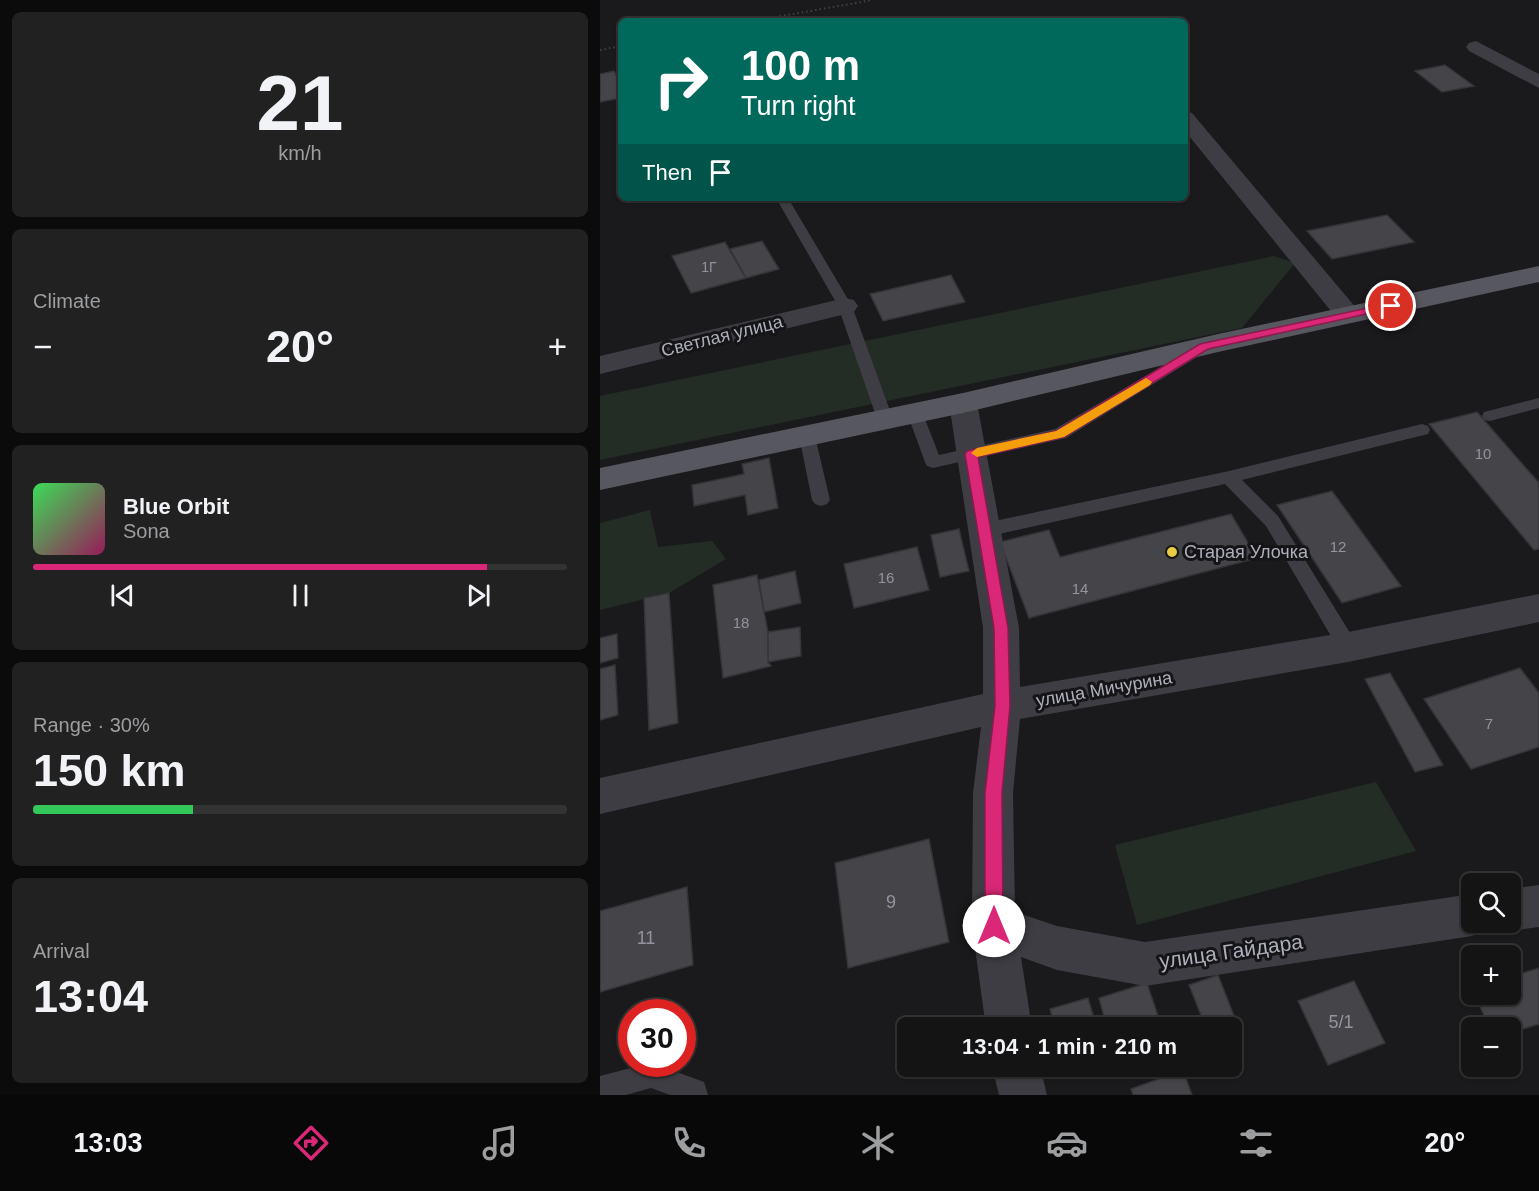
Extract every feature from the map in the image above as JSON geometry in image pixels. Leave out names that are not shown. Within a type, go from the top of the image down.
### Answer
[{"type":"main road","points":[[600,479],[963,403],[1204,346],[1539,274]]},
{"type":"street","points":[[1476,47],[1539,82]]},
{"type":"street","points":[[1188,121],[1348,315]]},
{"type":"street","name":"Светлая улица","points":[[600,365],[845,306]]},
{"type":"street","points":[[963,403],[1001,628],[1002,706],[993,793],[994,926],[1006,1017]]},
{"type":"street","name":"улица Мичурина","points":[[600,796],[1002,706],[1348,647],[1539,608]]},
{"type":"street","points":[[1521,908],[1539,906]]},
{"type":"street","name":"улица Гайдара","points":[[994,926],[1058,948],[1145,963],[1461,917]]},
{"type":"street","points":[[1019,1077],[1023,1095]]},
{"type":"lane","points":[[784,201],[845,306],[885,419]]},
{"type":"lane","points":[[915,413],[933,462],[1060,434],[1204,346]]},
{"type":"lane","points":[[1490,416],[1539,403]]},
{"type":"lane","points":[[986,530],[1228,477],[1422,430]]},
{"type":"lane","points":[[807,436],[821,500]]},
{"type":"lane","points":[[1228,477],[1272,521],[1348,647]]},
{"type":"lane","points":[[600,1089],[651,1075],[695,1091],[695,1095]]},
{"type":"path","points":[[770,18],[873,0]]},
{"type":"path","points":[[600,50],[618,46]]},
{"type":"shaded area","points":[[1274,256],[1295,263],[1242,328],[600,460],[600,396]]},
{"type":"shaded area","points":[[650,510],[658,547],[712,541],[726,559],[669,593],[600,610],[600,523]]},
{"type":"shaded area","points":[[1376,782],[1416,851],[1137,925],[1115,845]]},
{"type":"building","points":[[1445,65],[1474,86],[1442,92],[1415,71]]},
{"type":"building","points":[[614,71],[618,78],[618,99],[600,102],[600,74]]},
{"type":"building","points":[[1387,215],[1414,242],[1332,259],[1307,231]]},
{"type":"building","points":[[762,241],[779,269],[746,278],[730,249]]},
{"type":"building","points":[[725,242],[746,278],[691,293],[672,256]]},
{"type":"building","points":[[951,275],[965,302],[883,321],[870,294]]},
{"type":"building","points":[[1477,412],[1539,483],[1539,549],[1534,550],[1429,424]]},
{"type":"building","points":[[769,458],[778,508],[748,515],[745,495],[694,506],[692,485],[744,474],[742,464]]},
{"type":"building","points":[[1332,491],[1401,586],[1342,603],[1277,505]]},
{"type":"building","points":[[1231,514],[1257,558],[1029,618],[1000,542],[1049,530],[1060,557]]},
{"type":"building","points":[[959,529],[969,571],[940,577],[931,535]]},
{"type":"building","points":[[917,547],[929,590],[854,608],[844,564]]},
{"type":"building","points":[[795,571],[801,603],[764,612],[759,580]]},
{"type":"building","points":[[757,575],[768,632],[768,662],[771,666],[723,678],[713,585]]},
{"type":"building","points":[[669,593],[678,723],[649,730],[644,598]]},
{"type":"building","points":[[800,627],[801,656],[768,662],[768,632]]},
{"type":"building","points":[[617,634],[618,658],[600,663],[600,638]]},
{"type":"building","points":[[615,665],[618,715],[600,720],[600,669]]},
{"type":"building","points":[[1520,668],[1539,693],[1539,747],[1471,769],[1424,699]]},
{"type":"building","points":[[1390,673],[1443,765],[1415,772],[1365,679]]},
{"type":"building","points":[[929,839],[949,942],[848,968],[835,863]]},
{"type":"building","points":[[687,887],[693,965],[600,992],[600,911]]},
{"type":"building","points":[[1539,968],[1539,1024],[1521,1030],[1521,1017],[1485,1017],[1479,1005],[1521,1005],[1521,974]]},
{"type":"building","points":[[1218,975],[1234,1017],[1202,1017],[1189,985]]},
{"type":"building","points":[[1354,981],[1385,1043],[1328,1065],[1298,1001]]},
{"type":"building","points":[[1147,983],[1158,1017],[1104,1017],[1099,998]]},
{"type":"building","points":[[1088,998],[1094,1017],[1052,1017],[1050,1009]]},
{"type":"building","points":[[1164,1077],[1186,1077],[1192,1095],[1133,1095],[1131,1089]]},
{"type":"slow traffic","points":[[977,453],[1060,434],[1146,382]]},
{"type":"place","name":"Старая Улочка","points":[[1172,552]]},
{"type":"route","points":[[994,926],[993,793],[1002,706],[1001,628],[972,454],[1060,434],[1204,346],[1391,306]]}]
